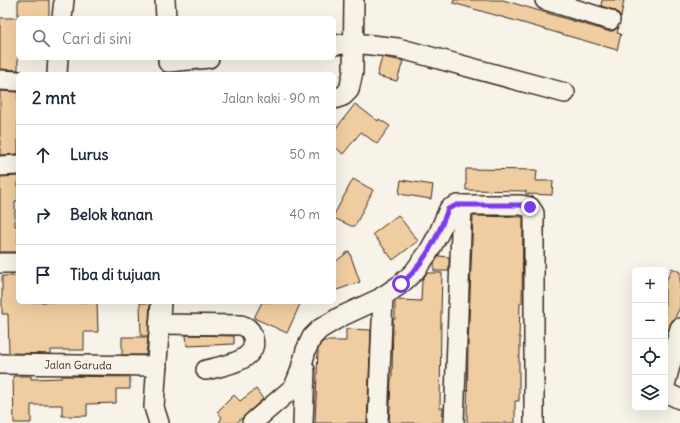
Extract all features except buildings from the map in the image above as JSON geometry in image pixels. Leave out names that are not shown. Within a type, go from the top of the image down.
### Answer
[{"type":"street","points":[[62,16],[64,0]]},
{"type":"street","points":[[165,0],[166,16]]},
{"type":"street","points":[[336,98],[343,96],[350,90],[353,72],[354,0]]},
{"type":"street","points":[[547,0],[610,20]]},
{"type":"street","points":[[336,45],[354,43],[398,48],[565,93]]},
{"type":"street","points":[[57,72],[58,60]]},
{"type":"street","points":[[168,65],[197,60]]},
{"type":"street","points":[[0,80],[16,81]]},
{"type":"street","points":[[0,166],[16,165]]},
{"type":"street","points":[[252,423],[294,388],[312,336],[320,329],[340,317],[383,296],[401,284],[414,272],[438,235],[448,209],[457,205],[521,205],[530,207],[534,213],[534,423]]},
{"type":"street","points":[[454,423],[462,205]]},
{"type":"street","points":[[0,263],[16,263]]},
{"type":"street","points":[[378,423],[383,296]]},
{"type":"street","points":[[158,423],[154,407],[160,304]]},
{"type":"street","points":[[159,324],[241,325],[247,327],[251,331],[254,339],[254,346],[245,358],[206,370]]},
{"type":"street","points":[[668,375],[680,328]]},
{"type":"street","points":[[303,423],[306,350]]},
{"type":"street","name":"Jalan Garuda","points":[[0,364],[157,366]]},
{"type":"street","points":[[668,393],[680,399]]},
{"type":"route","points":[[401,284],[414,272],[428,252],[438,235],[448,209],[457,205],[521,205],[530,207]]}]
